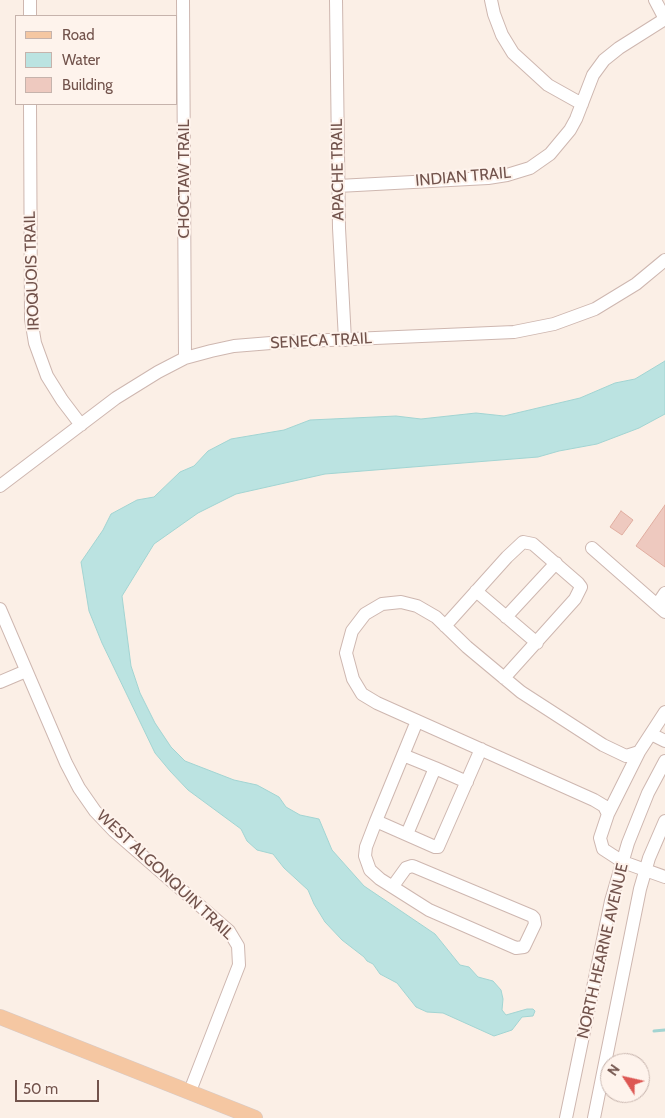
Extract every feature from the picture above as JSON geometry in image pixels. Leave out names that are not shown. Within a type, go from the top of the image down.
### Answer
[{"type":"main road","points":[[0,1017],[255,1118]]},
{"type":"street","points":[[30,0],[30,15]]},
{"type":"street","name":"CHOCTAW TRAIL","points":[[183,0],[185,358]]},
{"type":"street","name":"APACHE TRAIL","points":[[336,0],[338,186],[345,340]]},
{"type":"street","points":[[491,0],[502,35],[513,53],[548,85],[582,104]]},
{"type":"street","points":[[655,0],[665,19]]},
{"type":"street","name":"INDIAN TRAIL","points":[[338,186],[488,178],[530,168],[550,154],[570,130],[593,75],[604,60],[619,48],[665,19]]},
{"type":"street","name":"IROQUOIS TRAIL","points":[[30,105],[31,319],[35,343],[47,376],[81,425]]},
{"type":"street","name":"SENECA TRAIL","points":[[0,486],[116,398],[185,358],[211,350],[234,346],[283,342],[514,332],[554,324],[595,309],[636,284],[664,262]]},
{"type":"street","points":[[445,626],[507,557],[523,542],[534,544],[556,563],[581,587],[576,600],[504,678]]},
{"type":"street","points":[[592,548],[661,608],[665,593]]},
{"type":"street","points":[[506,617],[556,563]]},
{"type":"street","points":[[476,591],[537,643]]},
{"type":"street","points":[[608,814],[604,806],[594,800],[377,703],[362,694],[354,679],[346,653],[352,631],[365,614],[382,604],[401,602],[417,606],[436,617],[521,692],[603,744],[626,756],[639,752]]},
{"type":"street","name":"WEST ALGONQUIN TRAIL","points":[[0,610],[66,763],[79,788],[95,811],[114,832],[229,931],[238,946],[239,964],[190,1091]]},
{"type":"street","points":[[0,682],[26,670]]},
{"type":"street","points":[[665,712],[639,752],[608,814],[600,838],[603,849],[623,862],[665,877]]},
{"type":"street","points":[[393,886],[406,868],[412,866],[532,916],[535,924],[524,947],[516,948],[429,910],[374,874],[365,859],[366,847],[417,721]]},
{"type":"street","points":[[651,734],[665,741]]},
{"type":"street","points":[[376,821],[438,847],[481,750]]},
{"type":"street","points":[[403,755],[467,782]]},
{"type":"street","name":"NORTH HEARNE AVENUE","points":[[566,1118],[611,901],[648,793],[665,761]]},
{"type":"street","points":[[407,834],[435,768]]},
{"type":"street","name":"NORTH HEARNE AVENUE","points":[[594,1118],[638,898],[649,858],[665,821]]},
{"type":"water","points":[[665,361],[665,414],[639,428],[597,444],[538,457],[325,474],[236,494],[198,513],[154,544],[122,596],[131,666],[140,693],[155,723],[171,747],[185,761],[234,780],[257,785],[279,797],[286,807],[300,815],[319,819],[332,850],[364,886],[435,934],[460,965],[469,967],[478,977],[493,981],[501,990],[503,999],[502,1010],[506,1015],[527,1009],[535,1011],[533,1016],[522,1017],[512,1030],[494,1036],[443,1013],[427,1012],[416,1007],[397,983],[380,974],[373,964],[342,940],[325,922],[308,890],[284,868],[273,854],[257,850],[247,841],[241,829],[188,790],[170,771],[155,753],[102,643],[89,611],[81,562],[103,530],[111,514],[137,500],[154,497],[180,472],[194,466],[208,451],[231,439],[284,430],[310,420],[396,416],[421,419],[476,413],[504,416],[580,398],[615,383],[635,379]]},
{"type":"building","points":[[665,505],[665,567],[636,546]]},
{"type":"building","points":[[621,511],[633,520],[622,535],[610,527]]},
{"type":"waterway","points":[[654,1031],[665,1030]]}]
